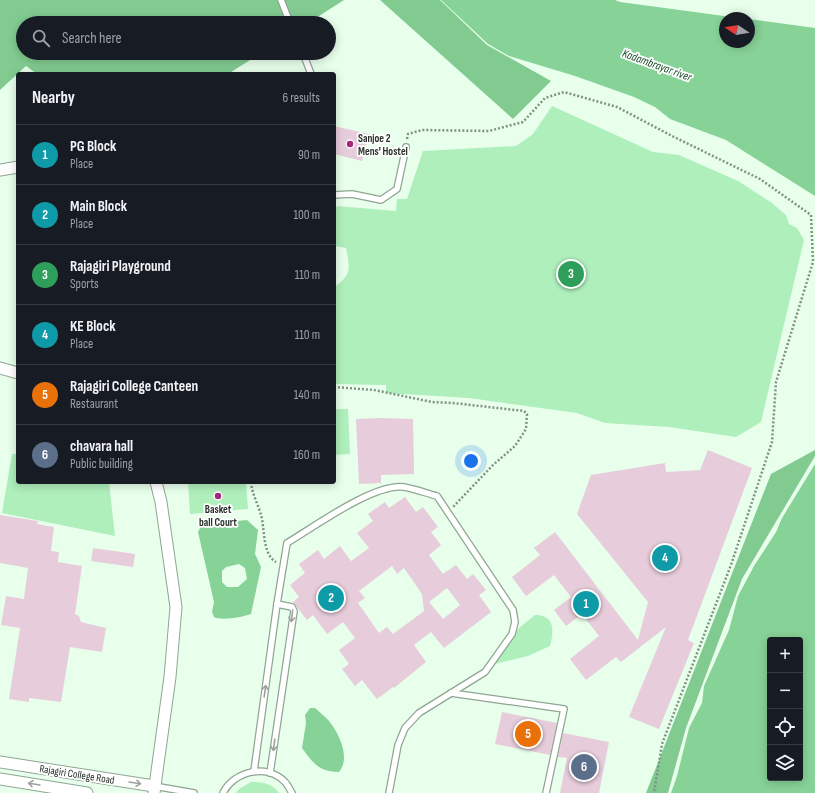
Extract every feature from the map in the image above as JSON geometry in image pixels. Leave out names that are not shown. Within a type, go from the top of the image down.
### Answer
[{"type":"street","points":[[0,170],[16,168]]},
{"type":"street","points":[[0,368],[16,372]]},
{"type":"street","points":[[154,790],[170,677],[176,607],[161,502],[156,484]]},
{"type":"street","name":"Rajagiri College Road","points":[[0,762],[154,790]]},
{"type":"street","name":"Rajagiri College Road","points":[[0,779],[86,793]]},
{"type":"lane","points":[[281,0],[287,16]]},
{"type":"lane","points":[[306,60],[310,72]]},
{"type":"lane","points":[[336,195],[352,194],[381,200],[397,189],[406,147]]},
{"type":"lane","points":[[254,771],[287,543],[360,499],[383,491],[403,487],[437,496],[513,610],[515,622],[512,634],[486,672],[419,713],[405,728],[398,744],[389,793]]},
{"type":"lane","points":[[270,773],[294,611],[292,607],[277,604]]},
{"type":"lane","points":[[451,693],[564,709],[546,793]]},
{"type":"lane","points":[[223,793],[236,777],[254,771],[270,773],[285,782],[292,793]]},
{"type":"lane","points":[[154,790],[194,793]]},
{"type":"path","points":[[406,147],[408,134],[422,130],[489,131],[523,122],[545,98],[564,92],[617,107],[760,179],[811,215],[813,262],[776,382],[772,442],[731,565],[662,744],[654,793]]},
{"type":"path","points":[[336,387],[374,390],[432,402],[524,411],[527,414],[526,429],[516,446],[493,465],[448,513]]},
{"type":"path","points":[[251,484],[262,517],[269,554],[274,561],[284,564]]},
{"type":"shaded area","points":[[0,0],[344,0],[319,16],[16,16],[16,60],[250,60],[231,72],[34,72],[26,66],[20,72],[16,72],[16,75],[0,90]]},
{"type":"shaded area","points":[[380,0],[440,0],[487,45],[551,81],[513,119]]},
{"type":"shaded area","points":[[552,106],[653,152],[679,155],[738,181],[772,203],[786,215],[789,224],[797,228],[804,240],[761,422],[736,437],[669,427],[605,423],[577,413],[469,398],[386,393],[386,385],[336,384],[336,286],[347,275],[349,266],[346,248],[336,246],[337,206],[396,211],[397,199],[407,199],[423,151],[516,146],[533,134]]},
{"type":"shaded area","points":[[336,409],[348,409],[350,454],[336,455]]},
{"type":"shaded area","points":[[815,450],[815,456],[742,579],[686,728],[668,793],[646,793],[771,474]]},
{"type":"shaded area","points":[[12,454],[16,454],[16,484],[109,484],[115,536],[2,513]]},
{"type":"shaded area","name":"Basket ball Court","points":[[188,484],[246,484],[248,509],[190,514]]},
{"type":"shaded area","points":[[535,615],[546,618],[552,625],[550,646],[528,656],[495,664],[519,628]]},
{"type":"shaded area","points":[[251,782],[266,784],[273,787],[279,793],[236,793],[239,789]]},
{"type":"water","name":"Kadambrayar river","points":[[441,0],[615,0],[620,2],[719,15],[719,48],[755,48],[755,20],[815,28],[815,196],[726,140],[670,119],[655,107],[634,97],[575,76],[509,56],[488,44]]},
{"type":"water","points":[[815,464],[815,793],[671,793],[677,776],[689,728],[702,703],[704,686],[729,630],[738,596],[754,566],[776,532],[782,518]]},
{"type":"water","points":[[217,519],[227,522],[247,520],[258,530],[255,554],[261,567],[251,614],[227,619],[214,617],[212,612],[214,602],[198,532],[202,524]],"holes":[[[239,564],[245,568],[247,579],[238,587],[227,587],[222,582],[222,571],[226,567]]]},
{"type":"water","points":[[310,708],[315,708],[327,719],[333,726],[340,739],[344,753],[344,760],[339,772],[332,772],[317,766],[302,748],[306,723],[305,715]]},
{"type":"building","name":"Sanjoe 2 Mens' Hostel","points":[[336,126],[369,134],[362,161],[336,154]]},
{"type":"building","points":[[356,419],[413,419],[414,474],[381,475],[381,483],[359,484]]},
{"type":"building","points":[[708,450],[752,468],[688,640],[694,643],[659,729],[629,717],[666,627],[621,662],[616,657],[586,680],[570,659],[599,636],[582,614],[566,626],[554,610],[571,597],[554,575],[526,596],[512,577],[540,555],[534,548],[555,532],[638,640],[648,602],[577,514],[591,475],[665,463],[666,472],[700,470]]},
{"type":"building","points":[[405,497],[416,512],[423,507],[438,527],[431,532],[441,545],[429,555],[443,574],[456,565],[467,579],[473,574],[486,590],[479,595],[491,612],[444,648],[431,632],[414,645],[426,662],[394,688],[393,687],[377,699],[362,680],[355,686],[342,669],[349,664],[339,650],[355,638],[343,622],[327,634],[313,615],[307,620],[293,602],[299,597],[290,585],[305,573],[299,564],[318,550],[324,559],[340,546],[351,561],[369,548],[357,533],[373,521],[368,514],[385,502],[389,508]],"holes":[[[392,566],[397,574],[404,568],[422,594],[424,611],[393,634],[387,627],[379,633],[358,603],[365,598],[359,591]],[[447,588],[460,605],[443,619],[429,602]]]},
{"type":"building","points":[[0,515],[38,521],[37,524],[54,527],[51,551],[59,552],[58,562],[82,566],[75,614],[79,616],[81,622],[106,628],[102,652],[70,647],[61,702],[29,698],[29,702],[9,699],[20,628],[1,625],[6,596],[24,599],[28,568],[0,563]]},
{"type":"building","points":[[93,548],[135,554],[133,567],[91,561]]},
{"type":"building","points":[[502,712],[557,723],[550,755],[495,744]]},
{"type":"building","points":[[563,733],[609,742],[599,793],[560,793],[567,758],[558,757]]},
{"type":"place","name":"Sanjoe 2 Mens' Hostel","points":[[350,144]]},
{"type":"place","name":"Rajagiri Playground","points":[[571,274]]},
{"type":"place","name":"Basket ball Court","points":[[218,496]]},
{"type":"place","name":"KE Block","points":[[665,558]]},
{"type":"place","name":"Main Block","points":[[331,598]]},
{"type":"place","name":"PG Block","points":[[586,604]]},
{"type":"place","name":"Rajagiri College Canteen","points":[[528,734]]},
{"type":"place","name":"chavara hall","points":[[584,767]]}]
